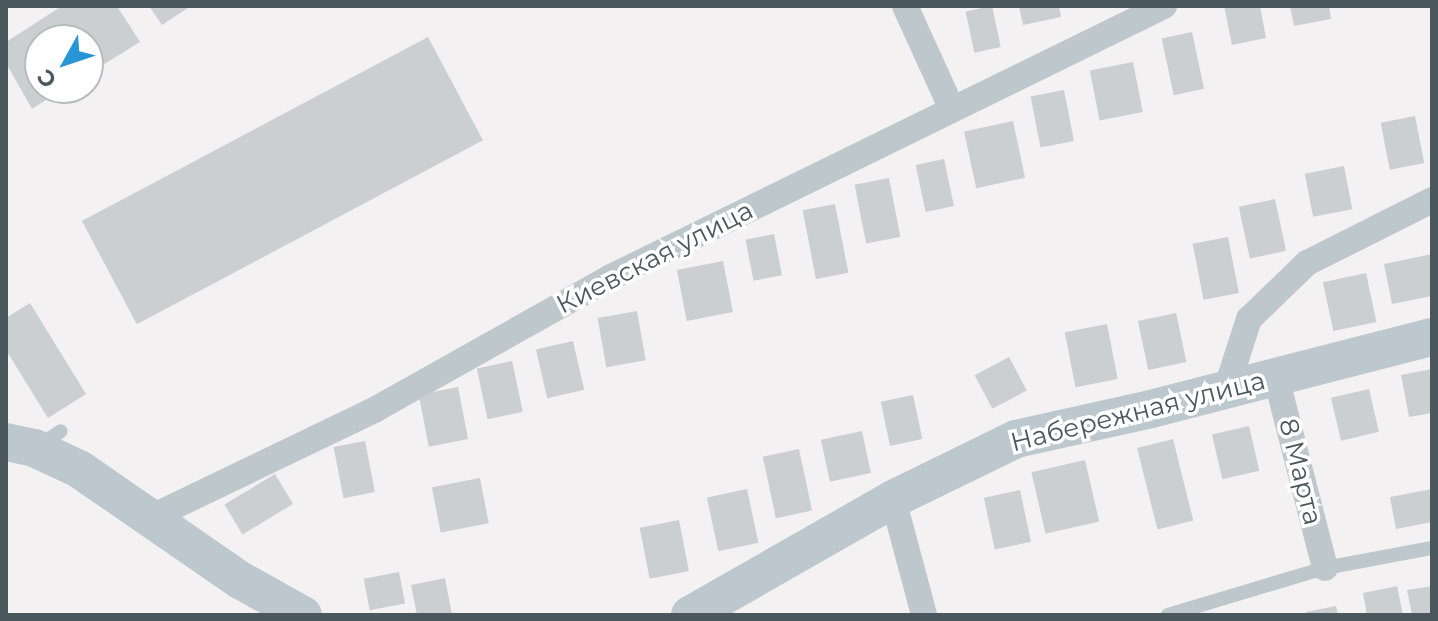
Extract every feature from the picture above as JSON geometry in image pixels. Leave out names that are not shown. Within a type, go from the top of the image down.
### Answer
[{"type":"street","points":[[905,6],[952,109]]},
{"type":"street","name":"Киевская улица","points":[[152,517],[376,409],[611,277],[1164,6]]},
{"type":"street","points":[[1226,390],[1249,319],[1307,263],[1432,200]]},
{"type":"street","name":"Набережная улица","points":[[690,615],[893,499],[1016,439],[1226,390],[1432,337]]},
{"type":"street","name":"8 Марта","points":[[1276,377],[1325,568]]},
{"type":"street","points":[[33,440],[152,517],[240,580],[303,615]]},
{"type":"street","points":[[893,499],[924,615]]},
{"type":"lane","points":[[1168,615],[1325,568],[1432,548]]},
{"type":"building","points":[[62,6],[117,6],[140,42],[104,64],[104,24],[34,24]]},
{"type":"building","points":[[149,6],[191,6],[162,25]]},
{"type":"building","points":[[992,6],[1001,47],[974,53],[966,12]]},
{"type":"building","points":[[1019,6],[1059,6],[1061,17],[1023,25]]},
{"type":"building","points":[[1224,6],[1260,6],[1266,38],[1232,45]]},
{"type":"building","points":[[1290,6],[1329,6],[1331,19],[1294,26]]},
{"type":"building","points":[[24,30],[24,95],[6,63],[6,42]]},
{"type":"building","points":[[1192,32],[1204,89],[1174,95],[1162,38]]},
{"type":"building","points":[[428,37],[483,140],[137,324],[82,221]]},
{"type":"building","points":[[1133,62],[1143,112],[1100,120],[1090,70]]},
{"type":"building","points":[[1064,90],[1074,141],[1041,148],[1031,96]]},
{"type":"building","points":[[1415,116],[1424,163],[1390,170],[1381,123]]},
{"type":"building","points":[[1013,121],[1025,178],[976,188],[964,131]]},
{"type":"building","points":[[944,159],[954,206],[926,212],[916,165]]},
{"type":"building","points":[[1344,166],[1352,209],[1313,217],[1305,174]]},
{"type":"building","points":[[889,178],[900,237],[866,244],[855,185]]},
{"type":"building","points":[[1275,199],[1286,251],[1250,259],[1239,207]]},
{"type":"building","points":[[835,204],[848,273],[816,279],[803,210]]},
{"type":"building","points":[[774,234],[782,275],[754,281],[746,240]]},
{"type":"building","points":[[1228,237],[1239,293],[1204,300],[1193,244]]},
{"type":"building","points":[[1432,254],[1432,296],[1392,304],[1384,264]]},
{"type":"building","points":[[723,261],[733,312],[687,321],[677,270]]},
{"type":"building","points":[[1366,273],[1376,322],[1333,331],[1323,282]]},
{"type":"building","points":[[30,303],[86,394],[48,418],[6,350],[6,318]]},
{"type":"building","points":[[637,311],[646,360],[606,367],[598,318]]},
{"type":"building","points":[[1176,313],[1186,362],[1148,370],[1138,321]]},
{"type":"building","points":[[1107,324],[1118,379],[1075,387],[1065,332]]},
{"type":"building","points":[[573,341],[584,390],[547,398],[536,350]]},
{"type":"building","points":[[1009,357],[1027,391],[992,409],[975,375]]},
{"type":"building","points":[[512,361],[523,412],[488,419],[477,368]]},
{"type":"building","points":[[1432,369],[1432,413],[1409,417],[1401,375]]},
{"type":"building","points":[[458,387],[468,439],[429,447],[419,395]]},
{"type":"building","points":[[1369,389],[1379,432],[1341,441],[1331,398]]},
{"type":"building","points":[[913,395],[922,439],[890,446],[881,402]]},
{"type":"building","points":[[1249,426],[1259,471],[1222,479],[1212,435]]},
{"type":"building","points":[[862,431],[871,473],[830,482],[821,440]]},
{"type":"building","points":[[1173,439],[1193,521],[1157,529],[1137,448]]},
{"type":"building","points":[[365,441],[375,492],[344,498],[334,447]]},
{"type":"building","points":[[799,449],[812,511],[776,518],[763,457]]},
{"type":"building","points":[[1085,460],[1099,521],[1046,534],[1031,472]]},
{"type":"building","points":[[275,474],[293,504],[242,534],[224,504]]},
{"type":"building","points":[[480,478],[489,523],[441,533],[432,487]]},
{"type":"building","points":[[747,489],[758,543],[718,551],[707,498]]},
{"type":"building","points":[[1432,489],[1432,522],[1396,529],[1390,497]]},
{"type":"building","points":[[1020,490],[1031,542],[995,550],[984,498]]},
{"type":"building","points":[[679,520],[689,571],[650,579],[640,528]]},
{"type":"building","points":[[399,572],[405,603],[370,610],[364,579]]},
{"type":"building","points":[[445,578],[452,615],[417,615],[411,585]]},
{"type":"building","points":[[1397,586],[1403,615],[1367,615],[1363,593]]},
{"type":"building","points":[[1432,586],[1432,615],[1412,615],[1407,590]]},
{"type":"building","points":[[1336,606],[1338,615],[1307,615],[1306,612]]}]
